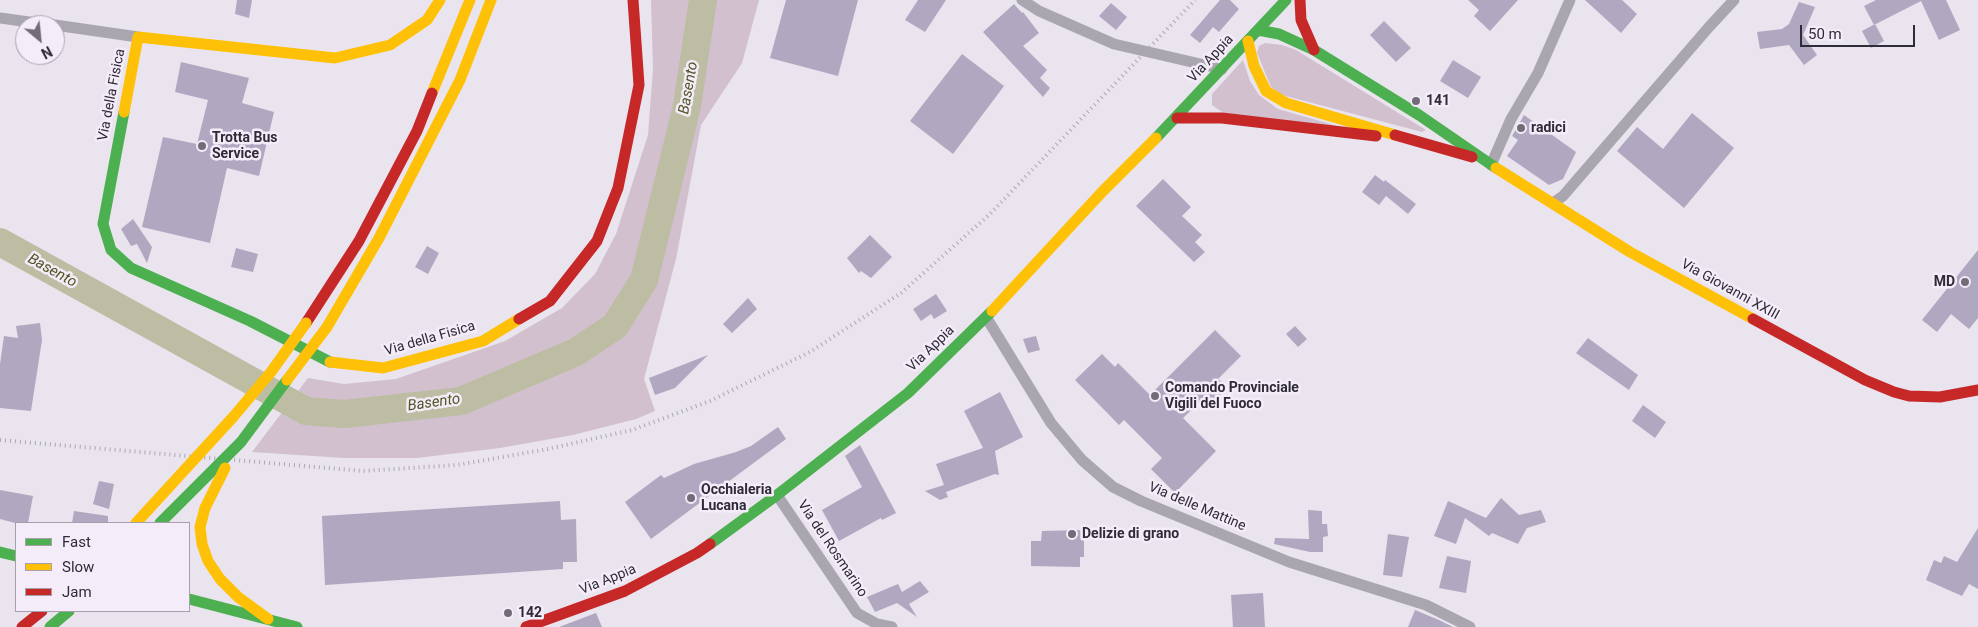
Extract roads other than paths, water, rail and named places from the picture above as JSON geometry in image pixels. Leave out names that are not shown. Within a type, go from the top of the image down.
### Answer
[{"type":"main road","points":[[138,37],[335,58],[390,45],[427,20],[440,0]]},
{"type":"main road","points":[[137,522],[163,496],[271,372],[306,324],[359,241],[417,131],[470,0]]},
{"type":"main road","points":[[268,619],[226,585],[208,561],[201,536],[204,508],[241,442],[327,328],[379,238],[460,80],[491,0]]},
{"type":"main road","name":"Via della Fisica","points":[[138,37],[103,224],[111,250],[131,268],[250,320],[333,364],[383,368],[492,336],[550,301],[597,241],[618,188],[639,85],[633,0]]},
{"type":"main road","name":"Via Appia","points":[[526,627],[625,591],[659,575],[697,553],[777,495],[908,393],[986,317],[1102,192],[1176,118],[1286,0]]},
{"type":"main road","points":[[1300,0],[1300,20],[1314,50]]},
{"type":"main road","points":[[1258,30],[1279,34],[1314,50],[1419,114],[1488,163]]},
{"type":"main road","points":[[1248,41],[1254,66],[1266,91],[1286,104],[1369,126],[1408,140],[1488,163]]},
{"type":"main road","points":[[1176,118],[1222,118],[1408,140]]},
{"type":"main road","name":"Via Giovanni XXIII","points":[[1488,163],[1630,252],[1864,380],[1909,396],[1940,397],[1978,390]]},
{"type":"main road","points":[[161,522],[241,442]]},
{"type":"main road","points":[[0,552],[15,556]]},
{"type":"main road","points":[[190,599],[297,627]]},
{"type":"main road","points":[[50,627],[68,612]]},
{"type":"main road","points":[[22,627],[38,614]]},
{"type":"street","points":[[1022,0],[1039,11],[1114,44],[1222,69]]},
{"type":"street","points":[[1488,163],[1538,73],[1570,0]]},
{"type":"street","points":[[1553,203],[1564,196],[1708,27],[1734,0]]},
{"type":"street","points":[[0,18],[15,20]]},
{"type":"street","points":[[65,27],[138,37]]},
{"type":"street","name":"Via delle Mattine","points":[[986,317],[1051,423],[1082,460],[1112,487],[1141,501],[1289,562],[1426,605],[1470,627]]},
{"type":"street","name":"Via del Rosmarino","points":[[777,495],[857,613],[877,624],[892,627]]},
{"type":"waterway","name":"Basento","points":[[0,242],[306,411],[344,414],[461,401],[576,352],[615,326],[644,280],[687,106],[703,0]]},
{"type":"railway","points":[[0,440],[363,471],[457,465],[548,449],[632,430],[710,401],[810,352],[901,293],[989,215],[1195,0]]},
{"type":"place","name":"141","points":[[1416,101]]},
{"type":"place","name":"radici","points":[[1521,128]]},
{"type":"place","name":"Trotta Bus Service","points":[[202,146]]},
{"type":"place","name":"MD","points":[[1965,282]]},
{"type":"place","name":"Comando Provinciale Vigili del Fuoco","points":[[1155,396]]},
{"type":"place","name":"Occhialeria Lucana","points":[[691,498]]},
{"type":"place","name":"Delizie di grano","points":[[1072,534]]},
{"type":"place","name":"142","points":[[508,613]]}]
